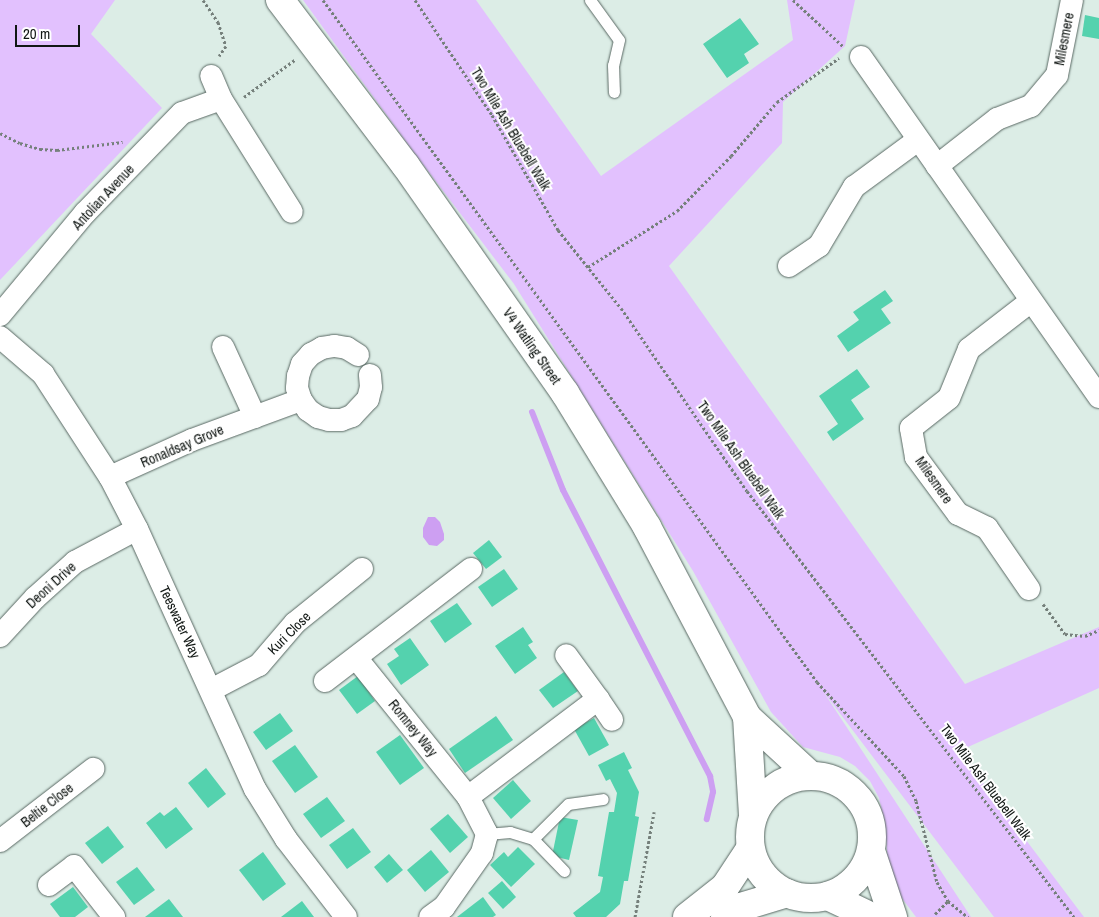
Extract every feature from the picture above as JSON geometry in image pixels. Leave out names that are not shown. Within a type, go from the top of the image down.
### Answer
[{"type":"street","name":"V4 Watling Street","points":[[280,0],[406,166],[565,393],[647,527],[747,717],[810,775]]},
{"type":"street","name":"Milesmere","points":[[937,166],[997,119],[1031,106],[1056,75],[1072,0]]},
{"type":"street","points":[[855,54],[937,166],[1099,397]]},
{"type":"street","points":[[214,67],[221,99],[292,212]]},
{"type":"street","name":"Antolian Avenue","points":[[0,315],[86,213],[182,114],[221,99]]},
{"type":"street","points":[[789,266],[819,246],[854,187],[918,140]]},
{"type":"street","name":"Milesmere","points":[[1029,589],[987,528],[958,514],[916,457],[911,428],[949,398],[969,349],[1031,301]]},
{"type":"street","name":"Teeswater Way","points":[[0,337],[42,374],[110,478],[137,529],[256,790],[286,839],[346,917]]},
{"type":"street","points":[[358,355],[347,348],[334,346],[322,348],[311,354],[302,364],[298,376],[297,388],[301,400],[308,410],[318,417],[329,420],[341,420],[352,416],[368,398],[371,387],[370,375]]},
{"type":"street","points":[[223,347],[255,417]]},
{"type":"street","name":"Ronaldsay Grove","points":[[110,478],[192,440],[301,400]]},
{"type":"street","name":"Deoni Drive","points":[[0,636],[34,598],[75,562],[137,529]]},
{"type":"street","name":"Kuri Close","points":[[211,690],[259,665],[296,623],[362,569]]},
{"type":"street","points":[[325,682],[471,569]]},
{"type":"street","points":[[566,655],[612,720]]},
{"type":"street","name":"Romney Way","points":[[357,659],[468,797],[488,834]]},
{"type":"street","points":[[468,797],[598,699]]},
{"type":"street","name":"V4 Watling Street","points":[[747,717],[753,816]]},
{"type":"street","name":"Beltie Close","points":[[0,841],[94,769]]},
{"type":"street","points":[[810,775],[826,777],[841,783],[858,799],[870,820],[872,835],[871,851],[863,869],[851,884],[828,896],[800,897],[774,886],[763,876],[755,863],[750,849],[749,832],[753,816],[760,802],[782,782],[810,775]]},
{"type":"street","points":[[430,917],[444,907],[482,854],[488,834]]},
{"type":"street","points":[[687,917],[725,887],[750,849]]},
{"type":"street","points":[[871,851],[893,917]]},
{"type":"street","points":[[49,885],[74,866],[114,917]]},
{"type":"street","points":[[726,917],[741,907],[787,893]]},
{"type":"street","points":[[828,896],[872,917]]},
{"type":"lane","points":[[590,0],[619,40],[613,65],[614,92]]},
{"type":"lane","points":[[533,839],[568,804],[602,799]]},
{"type":"lane","points":[[488,834],[510,832],[533,839],[564,871]]},
{"type":"path","points":[[203,0],[218,22],[226,46],[214,67]]},
{"type":"path","points":[[323,0],[817,682],[904,776],[916,801],[937,882],[948,901],[968,917]]},
{"type":"path","name":"Two Mile Ash Bluebell Walk","points":[[415,0],[492,115],[558,230],[621,308],[748,492],[1074,917]]},
{"type":"path","points":[[588,267],[677,211],[731,156],[777,102],[855,54],[793,0]]},
{"type":"path","points":[[0,133],[20,143],[40,149],[58,150],[122,142],[128,146]]},
{"type":"path","points":[[1029,589],[1065,634],[1085,636],[1099,630]]},
{"type":"path","points":[[635,917],[654,812]]},
{"type":"path","points":[[935,914],[948,901]]},
{"type":"shaded area","points":[[0,0],[115,0],[91,34],[162,108],[0,280]]},
{"type":"shaded area","points":[[303,0],[476,0],[601,176],[793,40],[787,0],[855,0],[845,46],[783,102],[782,143],[669,266],[965,684],[1099,627],[1099,688],[959,751],[1084,917],[994,917],[823,691],[971,917],[916,917],[889,881],[885,824],[879,798],[870,781],[855,766],[840,757],[803,747],[771,712],[693,571],[514,284],[412,150]]},
{"type":"shaded area","points":[[428,517],[435,517],[440,522],[444,534],[444,540],[437,546],[429,545],[423,537],[423,528]]},
{"type":"building","points":[[1085,15],[1099,18],[1099,39],[1082,36]]},
{"type":"building","points":[[740,18],[759,44],[744,54],[749,63],[727,78],[703,44]]},
{"type":"building","points":[[885,290],[893,301],[881,309],[891,323],[848,352],[837,336],[859,320],[853,312]]},
{"type":"building","points":[[857,369],[870,387],[851,400],[864,419],[833,441],[827,432],[838,424],[819,396]]},
{"type":"building","points":[[489,540],[502,557],[486,569],[473,553]]},
{"type":"building","points":[[504,569],[518,589],[492,607],[478,587]]},
{"type":"building","points":[[457,603],[472,624],[445,643],[430,621]]},
{"type":"building","points":[[523,627],[533,642],[528,645],[537,658],[515,674],[495,646]]},
{"type":"building","points":[[410,638],[429,665],[401,685],[387,664],[399,656],[394,649]]},
{"type":"building","points":[[564,672],[578,691],[553,708],[539,690]]},
{"type":"building","points":[[358,676],[375,701],[357,714],[339,690]]},
{"type":"building","points":[[280,713],[293,731],[266,750],[253,732]]},
{"type":"building","points":[[496,716],[513,740],[465,773],[449,749]]},
{"type":"building","points":[[594,718],[609,745],[589,756],[574,729]]},
{"type":"building","points":[[400,735],[424,768],[400,785],[376,752]]},
{"type":"building","points":[[295,745],[318,777],[295,793],[272,761]]},
{"type":"building","points":[[624,752],[632,768],[628,770],[639,792],[635,816],[639,817],[628,881],[624,881],[620,904],[606,917],[576,917],[573,913],[600,892],[603,877],[598,876],[609,812],[614,812],[617,793],[610,779],[606,781],[598,765]]},
{"type":"building","points":[[206,768],[226,794],[208,808],[188,783]]},
{"type":"building","points":[[513,780],[531,801],[511,819],[493,798]]},
{"type":"building","points":[[327,797],[345,821],[321,838],[303,814]]},
{"type":"building","points":[[176,807],[193,829],[166,849],[146,823],[160,812],[164,816]]},
{"type":"building","points":[[448,814],[468,837],[450,853],[430,829]]},
{"type":"building","points":[[560,817],[578,820],[569,860],[552,856]]},
{"type":"building","points":[[108,826],[124,847],[102,864],[85,843]]},
{"type":"building","points":[[353,828],[371,852],[347,869],[329,845]]},
{"type":"building","points":[[518,847],[535,864],[511,887],[490,865],[504,852],[508,857]]},
{"type":"building","points":[[431,850],[449,872],[425,892],[407,870]]},
{"type":"building","points":[[263,852],[286,884],[263,901],[239,870]]},
{"type":"building","points":[[389,854],[403,870],[387,883],[374,867]]},
{"type":"building","points":[[137,867],[155,890],[134,905],[116,882]]},
{"type":"building","points":[[502,881],[516,897],[503,909],[488,893]]},
{"type":"building","points":[[73,887],[88,907],[75,917],[60,917],[50,904]]},
{"type":"building","points":[[483,897],[496,915],[493,917],[457,917]]},
{"type":"building","points":[[169,899],[183,917],[145,917]]},
{"type":"building","points":[[302,901],[314,917],[281,917]]},
{"type":"waterway","points":[[532,412],[563,490],[710,776],[713,792],[707,819]]}]
